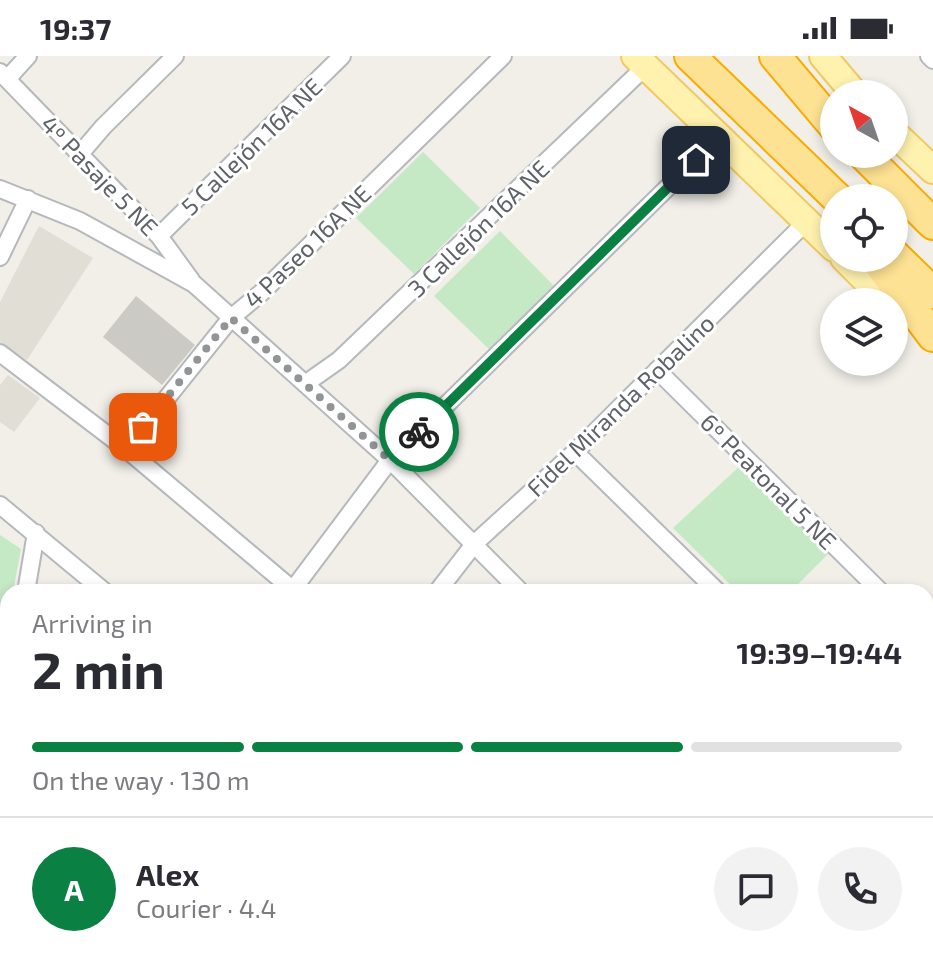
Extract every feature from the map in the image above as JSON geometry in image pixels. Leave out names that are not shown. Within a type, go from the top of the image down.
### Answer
[{"type":"highway","points":[[690,56],[821,184]]},
{"type":"highway","points":[[775,56],[820,109]]},
{"type":"highway","points":[[879,168],[933,224]]},
{"type":"highway","points":[[885,168],[933,202]]},
{"type":"highway","points":[[908,269],[933,293]]},
{"type":"highway","points":[[885,272],[933,336]]},
{"type":"main road","points":[[823,56],[843,80]]},
{"type":"main road","points":[[641,61],[820,234]]},
{"type":"main road","points":[[908,146],[933,170]]},
{"type":"main road","points":[[858,272],[874,288]]},
{"type":"main road","points":[[908,322],[933,347]]},
{"type":"street","points":[[4,75],[28,56]]},
{"type":"street","points":[[80,154],[175,56]]},
{"type":"street","name":"5 Callejón 16A NE","points":[[159,236],[342,56]]},
{"type":"street","name":"4 Paseo 16A NE","points":[[126,449],[231,318],[261,293],[503,56]]},
{"type":"street","points":[[929,56],[933,60]]},
{"type":"street","name":"3 Callejón 16A NE","points":[[305,384],[339,360],[641,61]]},
{"type":"street","name":"4º Pasaje 5 NE","points":[[4,75],[159,236],[194,284]]},
{"type":"street","points":[[296,584],[390,460],[718,138]]},
{"type":"street","points":[[0,189],[80,221],[194,284],[390,460],[513,584]]},
{"type":"street","points":[[0,257],[28,199]]},
{"type":"street","name":"Fidel Miranda Robalino","points":[[443,584],[475,543],[575,452],[807,221]]},
{"type":"street","points":[[0,353],[126,449],[283,584]]},
{"type":"street","name":"6º Peatonal 5 NE","points":[[657,370],[873,584]]},
{"type":"street","points":[[575,452],[710,584]]},
{"type":"street","points":[[0,505],[96,584]]},
{"type":"street","points":[[27,584],[36,533]]},
{"type":"shaded area","points":[[39,226],[93,258],[27,360],[0,342],[0,302]]},
{"type":"shaded area","points":[[8,375],[40,398],[14,432],[0,422],[0,385]]},
{"type":"green space","points":[[423,152],[480,208],[414,274],[356,218]]},
{"type":"green space","points":[[500,231],[556,288],[492,352],[434,296]]},
{"type":"green space","points":[[741,465],[830,552],[798,584],[730,584],[673,528]]},
{"type":"green space","points":[[0,535],[21,549],[14,584],[0,584]]},
{"type":"building","points":[[136,296],[195,345],[162,385],[103,337]]},
{"type":"way so far","points":[[143,427],[231,318],[390,460],[419,432]]},
{"type":"route","points":[[419,432],[696,160]]}]
